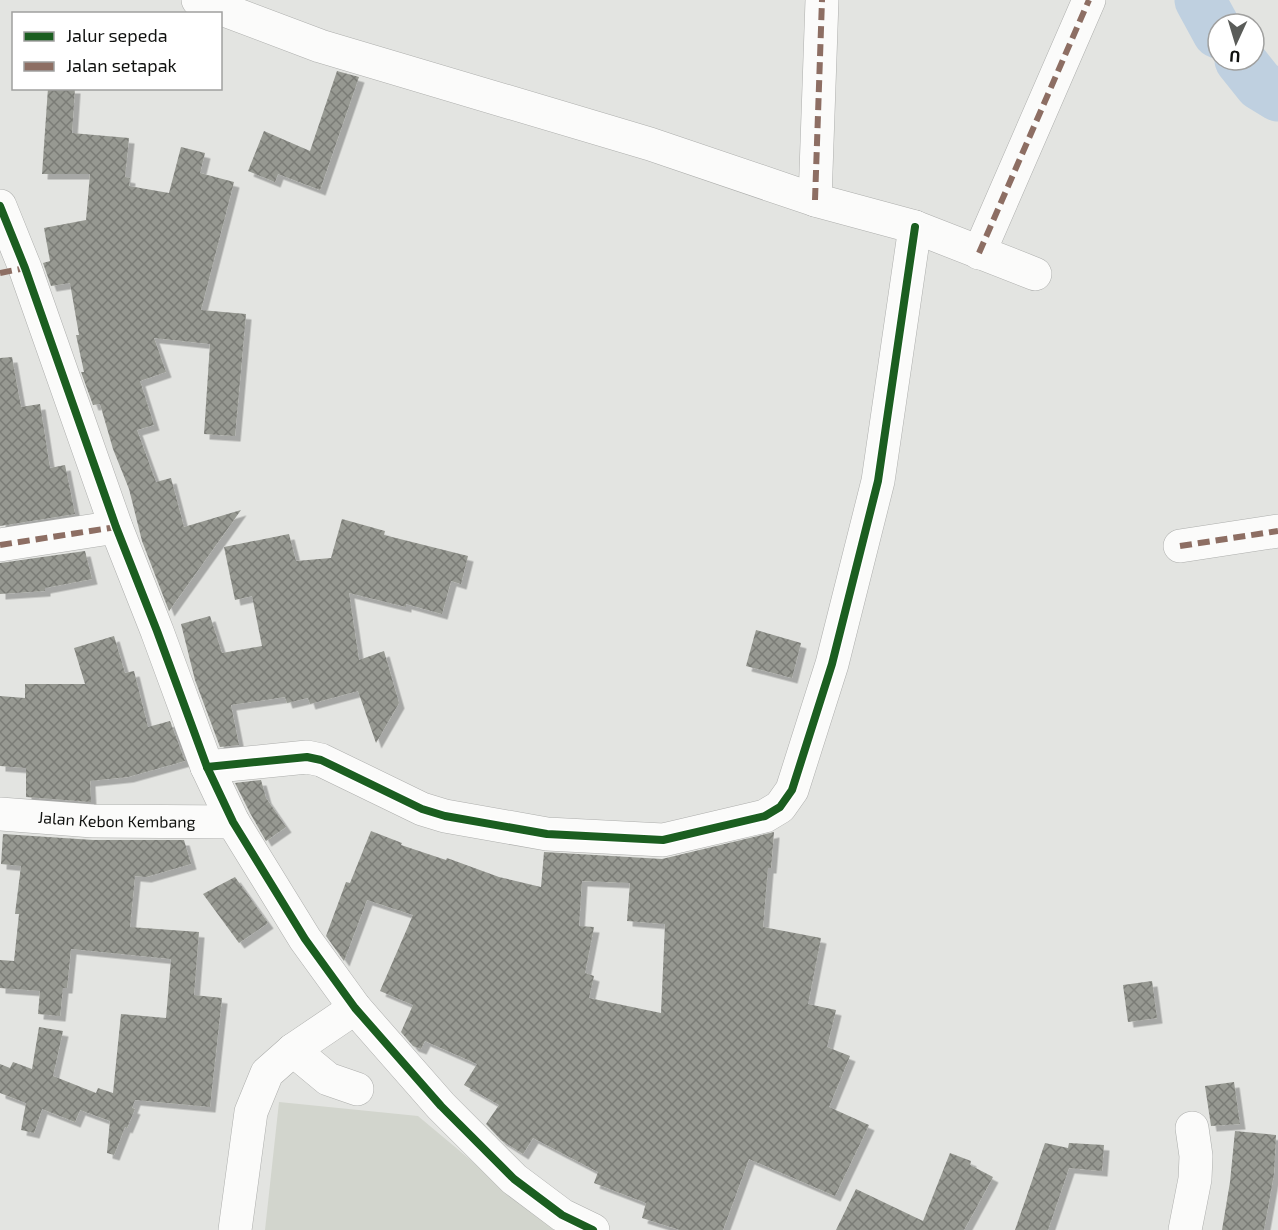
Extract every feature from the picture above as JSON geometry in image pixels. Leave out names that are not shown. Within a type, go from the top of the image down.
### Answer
[{"type":"street","points":[[198,0],[320,46],[650,144],[815,200],[915,227],[1035,274]]},
{"type":"street","points":[[815,200],[822,0]]},
{"type":"street","points":[[979,253],[1089,0]]},
{"type":"street","points":[[0,206],[12,271],[157,631],[207,767],[233,822],[305,939],[355,1008],[441,1106],[514,1179],[562,1215],[593,1230]]},
{"type":"street","points":[[207,767],[308,757],[321,760],[422,809],[445,816],[547,834],[663,840],[765,816],[780,807],[792,790],[832,664],[878,482],[915,227]]},
{"type":"street","points":[[0,545],[116,527]]},
{"type":"street","points":[[1180,546],[1278,531]]},
{"type":"street","name":"Jalan Kebon Kembang","points":[[0,814],[104,822],[233,822]]},
{"type":"street","points":[[235,1230],[251,1112],[267,1073],[293,1050],[355,1008]]},
{"type":"street","points":[[293,1050],[328,1079],[357,1089]]},
{"type":"street","points":[[1185,1230],[1195,1179],[1196,1156],[1192,1128]]},
{"type":"shaded area","points":[[279,1102],[418,1116],[554,1230],[265,1230]]},
{"type":"building","points":[[337,71],[359,77],[320,190],[278,174],[275,182],[248,171],[264,131],[310,151]]},
{"type":"building","points":[[48,90],[75,90],[72,133],[129,138],[125,177],[130,178],[129,186],[169,193],[181,147],[205,153],[200,173],[234,182],[201,310],[246,314],[235,436],[204,434],[210,344],[154,338],[166,372],[140,381],[154,425],[137,430],[156,482],[171,478],[184,527],[241,510],[169,611],[142,541],[129,489],[113,449],[100,404],[93,405],[81,372],[84,372],[76,335],[79,335],[70,283],[51,286],[43,263],[50,261],[44,228],[86,220],[90,174],[42,174]]},
{"type":"building","points":[[12,357],[21,407],[40,404],[50,468],[65,465],[75,514],[0,526],[0,358]]},
{"type":"building","points":[[342,519],[385,531],[384,535],[468,556],[461,584],[451,581],[442,614],[406,604],[406,607],[349,593],[359,660],[384,651],[399,703],[376,743],[358,691],[310,704],[308,698],[287,703],[285,697],[231,705],[239,745],[220,747],[195,680],[181,624],[210,616],[222,653],[262,646],[252,596],[235,600],[224,547],[289,534],[296,561],[331,558]]},
{"type":"building","points":[[85,551],[92,579],[45,588],[45,591],[0,594],[0,563]]},
{"type":"building","points":[[756,630],[801,643],[792,678],[746,666]]},
{"type":"building","points":[[114,636],[125,673],[134,671],[148,727],[170,721],[185,761],[128,777],[90,781],[91,802],[26,797],[26,768],[0,766],[0,696],[25,698],[25,684],[85,684],[74,648]]},
{"type":"building","points":[[261,780],[266,798],[286,827],[266,841],[235,783]]},
{"type":"building","points":[[371,831],[402,843],[401,845],[446,860],[447,858],[499,877],[541,887],[544,852],[662,859],[774,832],[771,868],[768,868],[763,927],[821,938],[808,1004],[836,1010],[827,1047],[850,1056],[829,1107],[869,1125],[835,1196],[749,1159],[723,1230],[680,1230],[642,1218],[646,1203],[594,1183],[598,1172],[533,1138],[523,1154],[501,1140],[486,1124],[499,1105],[464,1085],[477,1064],[425,1041],[421,1049],[413,1046],[401,1032],[413,1005],[380,991],[413,915],[367,900],[344,961],[326,936],[346,882],[350,883]],"holes":[[[582,881],[630,883],[627,921],[665,924],[661,1013],[589,998],[594,976],[585,973],[594,927],[579,926]]]},
{"type":"building","points":[[3,834],[93,840],[184,840],[191,864],[146,877],[135,876],[130,927],[199,932],[194,995],[222,998],[210,1107],[135,1100],[132,1108],[135,1109],[114,1155],[107,1153],[110,1121],[80,1110],[75,1122],[42,1109],[34,1133],[21,1130],[26,1103],[0,1093],[0,1064],[10,1068],[13,1062],[32,1069],[39,1027],[63,1031],[53,1076],[96,1093],[98,1088],[113,1093],[121,1014],[166,1018],[171,959],[71,949],[67,988],[63,988],[60,1016],[38,1014],[40,991],[0,988],[0,960],[14,961],[19,914],[15,914],[21,866],[1,864]]},
{"type":"building","points":[[235,877],[268,923],[239,943],[203,894]]},
{"type":"building","points":[[1152,981],[1157,1018],[1128,1022],[1123,985]]},
{"type":"building","points":[[1234,1082],[1240,1124],[1211,1126],[1205,1086]]},
{"type":"building","points":[[1235,1131],[1276,1135],[1274,1174],[1264,1230],[1222,1230]]},
{"type":"building","points":[[1045,1143],[1068,1148],[1069,1143],[1104,1145],[1102,1171],[1069,1168],[1048,1230],[1015,1230]]},
{"type":"building","points":[[950,1153],[971,1161],[970,1165],[993,1177],[964,1230],[836,1230],[856,1189],[923,1221]]},
{"type":"waterway","points":[[1200,0],[1207,12]]},
{"type":"waterway","points":[[1250,72],[1260,85],[1278,96]]},
{"type":"marked path","points":[[815,200],[822,0]]},
{"type":"marked path","points":[[979,253],[1089,0]]},
{"type":"marked path","points":[[0,273],[25,268]]},
{"type":"marked path","points":[[0,545],[116,527]]},
{"type":"marked path","points":[[1180,546],[1278,531]]},
{"type":"cycle path","points":[[0,206],[25,268],[116,527],[207,767],[233,822],[305,939],[355,1008],[441,1106],[514,1179],[562,1215],[593,1230]]},
{"type":"cycle path","points":[[207,767],[307,757],[321,760],[422,809],[445,816],[547,834],[663,840],[765,816],[780,807],[792,790],[832,664],[878,481],[915,227]]}]
